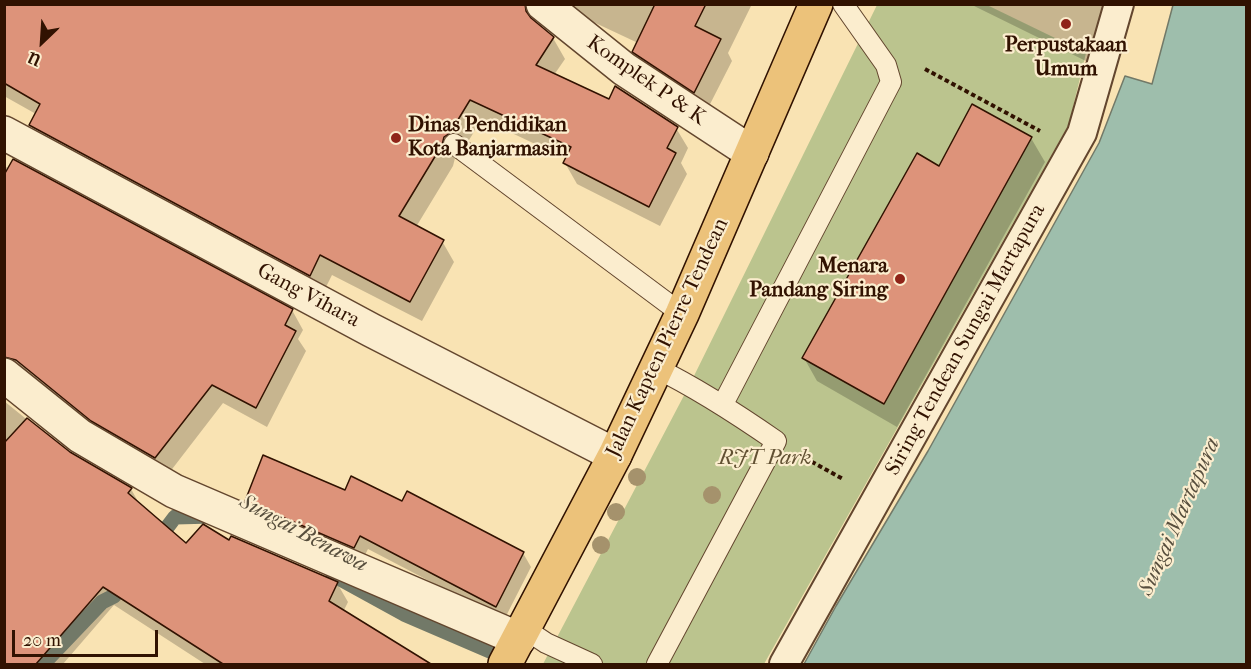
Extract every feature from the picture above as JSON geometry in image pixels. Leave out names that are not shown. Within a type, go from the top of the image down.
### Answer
[{"type":"main road","name":"Jalan Kapten Pierre Tendean","points":[[516,645],[615,455],[682,314],[816,4]]},
{"type":"street","name":"Komplek P & K","points":[[543,4],[624,69],[752,153]]},
{"type":"street","name":"Siring Tendean Sungai Martapura","points":[[784,664],[1082,133],[1119,4]]},
{"type":"street","name":"Gang Vihara","points":[[4,133],[371,330],[615,455]]},
{"type":"street","points":[[4,375],[80,436],[174,491],[516,645]]},
{"type":"lane","points":[[723,404],[891,82],[886,65],[843,4]]},
{"type":"lane","points":[[454,144],[682,314]]},
{"type":"lane","points":[[656,369],[690,384],[776,441],[657,664]]},
{"type":"lane","points":[[516,645],[546,643],[592,664]]},
{"type":"path","points":[[869,40],[1043,132],[1067,159]]},
{"type":"path","points":[[776,441],[878,498]]},
{"type":"green space","name":"RJT Park","points":[[877,5],[987,5],[1086,53],[1069,124],[764,664],[543,664],[690,384]],"holes":[[[917,154],[998,199],[884,404]]]},
{"type":"water","name":"Sungai Martapura","points":[[1173,5],[1246,5],[1246,664],[804,664],[928,451],[1099,143],[1125,76],[1152,84]]},
{"type":"building","points":[[4,4],[525,4],[526,11],[531,18],[554,37],[536,65],[609,99],[615,86],[678,127],[667,148],[676,153],[649,207],[563,163],[571,147],[470,100],[450,133],[444,137],[442,145],[399,216],[444,240],[410,302],[320,255],[310,276],[29,125],[40,104],[4,83]]},
{"type":"building","points":[[655,4],[706,4],[695,26],[721,39],[694,93],[632,52]]},
{"type":"building","name":"Menara Pandang Siring","points":[[972,104],[1032,137],[884,404],[802,358],[917,153],[939,166]]},
{"type":"building","points":[[13,159],[293,309],[285,325],[296,331],[256,408],[212,385],[155,458],[91,421],[16,360],[4,357],[4,175]]},
{"type":"building","points":[[27,418],[70,452],[132,488],[128,493],[186,543],[203,524],[229,540],[231,536],[338,582],[329,601],[431,664],[223,664],[103,587],[36,664],[4,664],[4,443]]},
{"type":"building","points":[[263,455],[345,490],[351,476],[402,501],[407,491],[524,552],[496,607],[360,536],[354,548],[245,501]]},
{"type":"waterway","name":"Sungai Benawa","points":[[156,542],[175,517],[213,516]]},
{"type":"waterway","name":"Sungai Benawa","points":[[333,575],[404,614],[511,660]]},
{"type":"waterway","name":"Sungai Benawa","points":[[43,664],[102,602],[114,596],[126,580]]},
{"type":"place","name":"Perpustakaan Umum","points":[[1066,24]]},
{"type":"place","name":"Dinas Pendidikan Kota Banjarmasin","points":[[396,138]]},
{"type":"place","name":"Menara Pandang Siring","points":[[900,279]]}]
